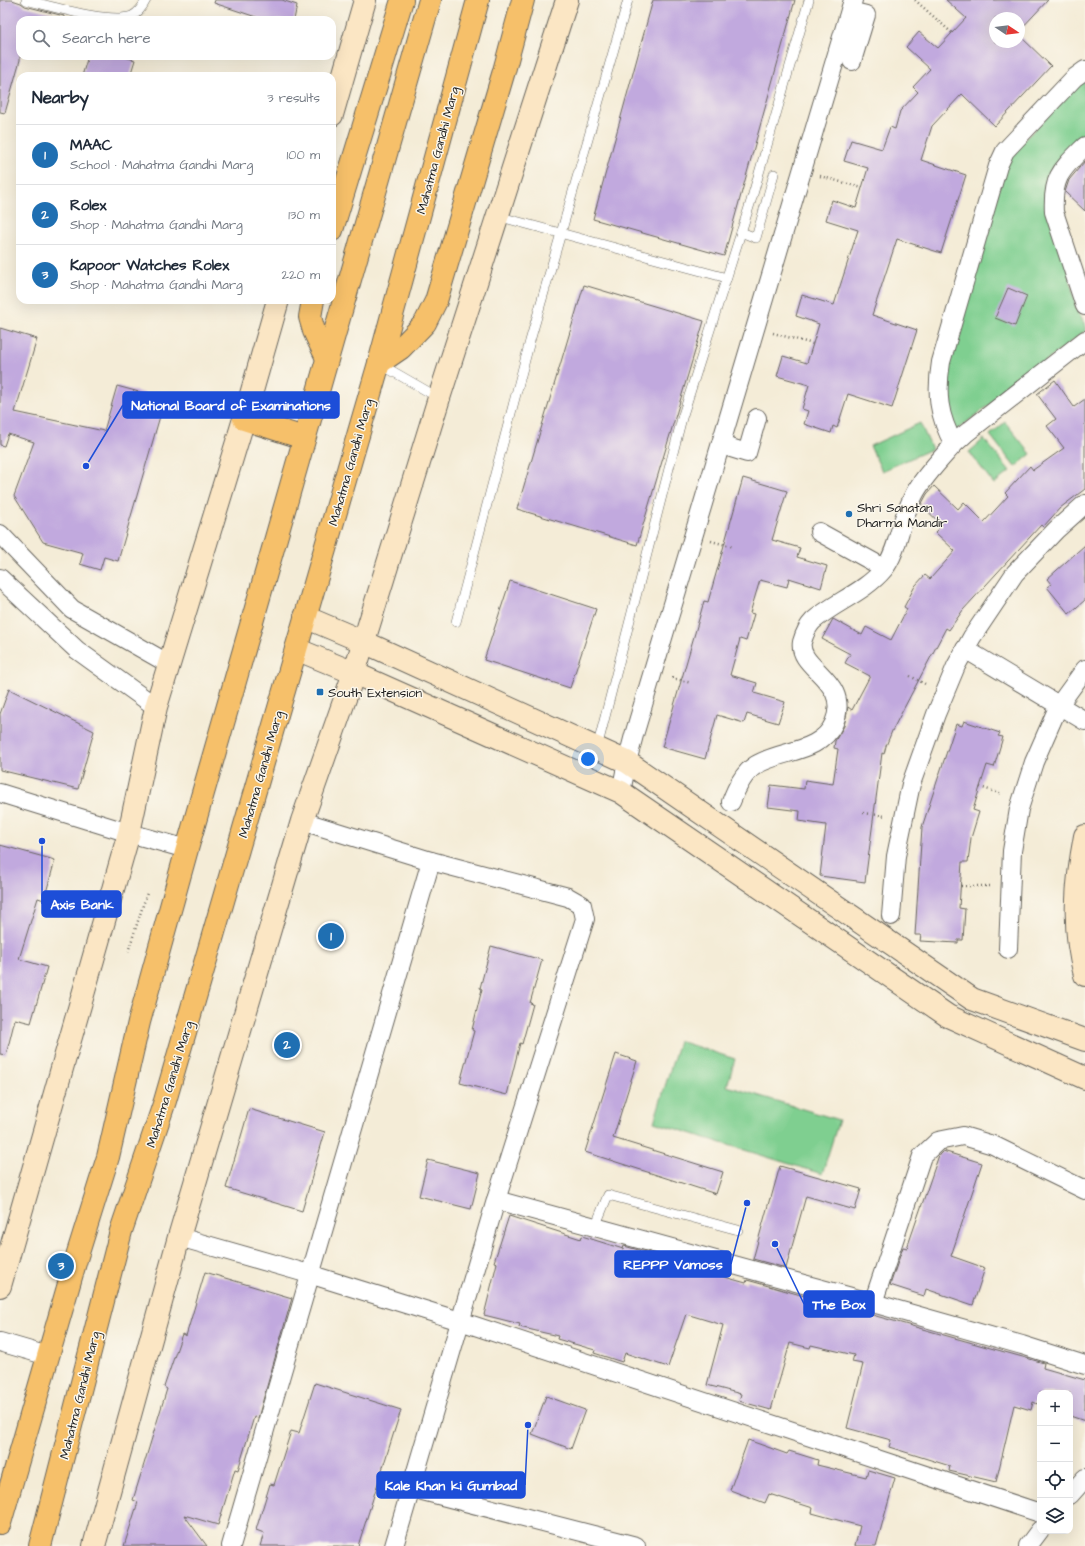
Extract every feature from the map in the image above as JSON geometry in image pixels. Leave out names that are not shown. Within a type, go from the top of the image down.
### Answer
[{"type":"main road","points":[[336,217],[402,0]]},
{"type":"main road","points":[[0,1523],[77,1256],[108,1157],[139,1022],[187,849],[430,0]]},
{"type":"main road","name":"Mahatma Gandhi Marg","points":[[40,1546],[121,1231],[166,1101],[379,363],[478,0]]},
{"type":"main road","points":[[379,363],[401,348],[425,323],[436,301],[504,71],[523,0]]},
{"type":"main road","points":[[312,304],[310,317],[314,331],[327,358]]},
{"type":"main road","points":[[244,419],[304,438]]},
{"type":"street","points":[[336,101],[365,0]]},
{"type":"street","points":[[94,1546],[179,1237],[302,820],[354,673],[439,398],[567,0]]},
{"type":"street","points":[[621,792],[627,762],[852,6],[866,15],[852,61]]},
{"type":"street","points":[[954,444],[947,432],[941,414],[937,386],[941,362],[998,166],[1005,151],[1074,78],[1085,70]]},
{"type":"street","points":[[1085,146],[1066,164],[1056,180],[1053,196],[1054,212],[1085,306]]},
{"type":"street","points":[[0,1286],[128,833],[156,707],[244,419],[277,304]]},
{"type":"street","points":[[731,802],[736,789],[745,776],[755,766],[771,758],[812,746],[824,736],[834,724],[837,708],[835,693],[827,680],[805,657],[802,644],[805,632],[813,622],[869,583],[884,568],[895,546],[905,515],[916,491],[932,469],[954,444],[1085,340]]},
{"type":"street","points":[[721,445],[747,453],[757,418]]},
{"type":"street","points":[[891,916],[896,856],[911,784],[936,714],[965,649],[988,611],[1015,573],[1056,530],[1085,504]]},
{"type":"street","points":[[820,532],[884,568]]},
{"type":"street","points":[[0,534],[72,609],[169,664]]},
{"type":"street","points":[[0,578],[77,650],[156,707]]},
{"type":"street","points":[[305,617],[364,642],[627,762],[972,999],[1085,1040]]},
{"type":"street","points":[[965,649],[1085,722]]},
{"type":"street","points":[[296,650],[354,673],[621,792],[948,1016],[1085,1078]]},
{"type":"street","points":[[1008,949],[1012,852],[1019,809],[1034,762],[1059,705],[1085,669]]},
{"type":"street","points":[[0,793],[128,833],[187,849]]},
{"type":"street","points":[[302,820],[431,861],[568,898],[582,905],[585,919],[496,1200],[394,1546]]},
{"type":"street","points":[[1085,836],[1077,887],[1077,938],[1085,975]]},
{"type":"street","points":[[231,1546],[309,1274],[431,861]]},
{"type":"street","points":[[873,1303],[922,1156],[938,1140],[963,1136],[993,1145],[1085,1190]]},
{"type":"street","points":[[496,1200],[873,1303],[1022,1345],[1085,1366]]},
{"type":"street","points":[[179,1237],[309,1274],[460,1321],[1037,1512]]},
{"type":"street","points":[[0,1342],[48,1356]]},
{"type":"street","points":[[1073,1492],[1085,1478]]},
{"type":"street","points":[[411,1488],[636,1546]]},
{"type":"street","points":[[1028,1546],[1037,1534]]},
{"type":"lane","points":[[26,0],[97,16]]},
{"type":"lane","points":[[128,16],[133,15],[143,7],[146,0]]},
{"type":"lane","points":[[456,622],[530,341],[628,0]]},
{"type":"lane","points":[[597,748],[682,418],[741,232],[809,0]]},
{"type":"lane","points":[[741,232],[756,238],[774,174]]},
{"type":"lane","points":[[498,216],[727,278]]},
{"type":"lane","points":[[379,363],[439,398]]},
{"type":"lane","points":[[595,1228],[608,1195],[738,1230]]},
{"type":"path","points":[[915,0],[952,33]]},
{"type":"path","points":[[803,170],[862,188]]},
{"type":"path","points":[[756,326],[774,333],[813,344]]},
{"type":"path","points":[[960,886],[1010,886]]},
{"type":"path","points":[[128,952],[147,894]]},
{"type":"green space","points":[[1085,79],[1085,137],[1059,162],[1050,180],[1076,308],[1085,325],[1085,331],[953,433],[946,388],[949,361],[1005,167],[1013,151]]},
{"type":"green space","points":[[1005,422],[1031,454],[1015,467],[990,435]]},
{"type":"green space","points":[[920,423],[932,449],[882,471],[870,446]]},
{"type":"green space","points":[[984,439],[1010,471],[994,484],[969,452]]},
{"type":"green space","points":[[679,1041],[735,1059],[727,1086],[839,1120],[822,1174],[654,1122]]},
{"type":"building","points":[[0,0],[12,0],[25,6],[64,16],[16,16],[16,60],[20,60],[5,113],[0,112]]},
{"type":"building","points":[[215,0],[282,0],[297,5],[295,16],[253,16],[214,3]]},
{"type":"building","points":[[653,0],[795,0],[724,256],[593,219]]},
{"type":"building","points":[[946,0],[1048,0],[1025,25],[1025,12],[989,12],[989,48],[1025,48],[1025,41],[1051,66],[995,126],[962,94],[932,126],[921,160],[966,175],[941,253],[897,239],[872,315],[917,330],[892,408],[848,394],[837,428],[833,426],[831,433],[804,424],[808,411],[802,409],[809,385],[777,376],[783,356],[807,363],[819,324],[796,316],[802,295],[834,305],[858,230],[826,220],[832,200],[856,208],[868,168],[844,161],[851,140],[882,149],[890,127],[895,129],[900,111],[918,92],[913,87],[930,69],[906,47],[919,32],[938,48],[966,18]]},
{"type":"building","points":[[87,60],[135,60],[131,72],[83,72]]},
{"type":"building","points":[[1085,161],[1085,211],[1065,192],[1069,180]]},
{"type":"building","points":[[584,285],[704,321],[637,545],[517,509]]},
{"type":"building","points":[[1008,288],[1027,296],[1015,326],[995,318]]},
{"type":"building","points":[[0,328],[37,339],[15,412],[104,431],[117,386],[165,399],[118,561],[104,557],[100,570],[80,564],[83,553],[43,542],[14,496],[34,442],[8,434],[4,446],[0,445]]},
{"type":"building","points":[[1055,380],[1074,407],[1085,399],[1085,489],[1060,508],[1043,527],[1041,525],[963,610],[949,630],[946,628],[892,731],[884,754],[882,753],[865,882],[820,876],[826,825],[799,821],[800,811],[768,807],[771,785],[804,789],[805,780],[833,784],[838,749],[834,748],[835,741],[844,726],[848,707],[852,710],[870,676],[845,663],[850,654],[822,639],[833,619],[862,635],[866,627],[891,640],[907,609],[904,607],[915,586],[925,575],[930,579],[955,551],[935,532],[942,525],[921,505],[927,494],[934,486],[958,509],[964,502],[984,522],[1008,496],[1005,493],[1030,466],[1033,470],[1064,448],[1047,426],[1056,419],[1037,394]]},
{"type":"building","points":[[743,478],[787,491],[772,540],[800,548],[797,557],[827,566],[821,588],[789,578],[787,587],[760,580],[750,613],[754,614],[746,641],[740,639],[730,675],[757,683],[754,693],[785,702],[778,723],[747,714],[744,723],[717,715],[705,759],[662,747],[704,601],[708,602]]},
{"type":"building","points":[[1085,545],[1085,600],[1069,614],[1047,587],[1051,584],[1047,579]]},
{"type":"building","points":[[510,581],[596,609],[570,688],[484,660]]},
{"type":"building","points":[[9,689],[94,731],[78,789],[0,770],[0,714]]},
{"type":"building","points":[[964,721],[1000,733],[998,736],[1003,737],[994,767],[987,765],[973,810],[979,812],[971,838],[968,862],[962,862],[959,908],[965,909],[963,940],[958,940],[958,943],[920,941],[921,935],[915,935],[922,827],[956,724],[962,726]]},
{"type":"building","points":[[0,845],[55,860],[44,900],[38,898],[19,959],[47,967],[31,1023],[15,1019],[6,1055],[0,1054]]},
{"type":"building","points":[[491,946],[542,960],[530,1003],[533,1004],[522,1044],[520,1043],[507,1095],[460,1083],[474,1031],[472,1030],[482,989],[480,988]]},
{"type":"building","points":[[616,1054],[637,1061],[613,1138],[723,1172],[716,1194],[585,1152]]},
{"type":"building","points":[[249,1109],[325,1132],[302,1211],[226,1188]]},
{"type":"building","points":[[943,1151],[982,1163],[951,1256],[985,1268],[973,1305],[926,1289],[924,1296],[890,1285],[903,1247],[907,1248],[939,1155]]},
{"type":"building","points":[[428,1160],[480,1173],[471,1209],[419,1196]]},
{"type":"building","points":[[780,1166],[861,1189],[855,1210],[806,1196],[786,1268],[753,1259]]},
{"type":"building","points":[[509,1216],[581,1239],[582,1236],[623,1249],[624,1246],[700,1267],[699,1270],[746,1283],[747,1280],[1044,1363],[1043,1368],[1085,1380],[1085,1421],[1073,1417],[1073,1390],[1037,1390],[1037,1404],[1033,1402],[1031,1410],[1014,1405],[996,1482],[949,1471],[950,1466],[889,1447],[891,1440],[847,1428],[863,1364],[852,1362],[854,1355],[811,1345],[810,1348],[790,1343],[771,1410],[739,1401],[741,1394],[707,1385],[723,1325],[686,1314],[668,1367],[625,1353],[622,1362],[594,1353],[595,1350],[557,1339],[558,1336],[519,1327],[520,1324],[484,1315],[497,1263],[494,1262]]},
{"type":"building","points":[[205,1272],[292,1298],[258,1418],[254,1417],[238,1470],[235,1469],[218,1525],[184,1515],[207,1546],[124,1546],[138,1502],[133,1500],[167,1389],[164,1387],[182,1334],[186,1336]]},
{"type":"building","points":[[315,1383],[401,1410],[358,1546],[260,1546],[264,1533],[256,1530],[270,1484],[274,1485],[291,1431],[299,1433]]},
{"type":"building","points":[[546,1396],[585,1410],[571,1449],[532,1434]]},
{"type":"building","points":[[748,1440],[787,1454],[789,1451],[818,1460],[817,1465],[866,1477],[868,1470],[895,1478],[876,1546],[855,1546],[860,1526],[812,1513],[813,1508],[769,1494],[765,1503],[730,1490]]},
{"type":"place","name":"National Board of Examinations","points":[[86,466]]},
{"type":"place","name":"Shri Sanatan Dharma Mandir","points":[[849,514]]},
{"type":"place","name":"South Extension","points":[[320,692]]},
{"type":"place","name":"Axis Bank","points":[[42,841]]},
{"type":"place","name":"MAAC","points":[[331,936]]},
{"type":"place","name":"Rolex","points":[[287,1045]]},
{"type":"place","name":"REPPP Vamoss","points":[[747,1203]]},
{"type":"place","name":"The Box","points":[[775,1244]]},
{"type":"place","name":"Kapoor Watches Rolex","points":[[61,1266]]},
{"type":"place","name":"Kale Khan ki Gumbad","points":[[528,1425]]}]
